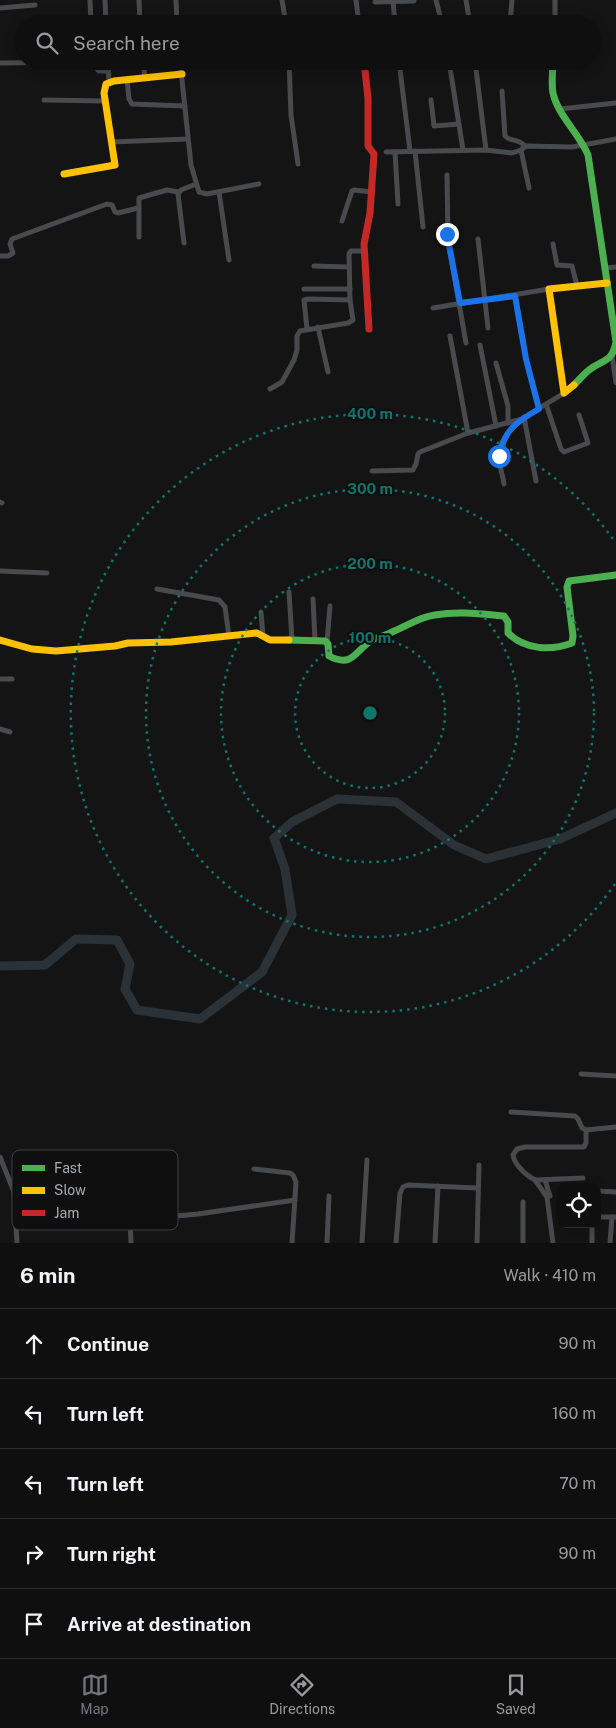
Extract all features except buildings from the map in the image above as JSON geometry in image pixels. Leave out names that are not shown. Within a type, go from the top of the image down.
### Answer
[{"type":"street","points":[[90,0],[91,15]]},
{"type":"street","points":[[105,0],[106,15]]},
{"type":"street","points":[[139,0],[140,15]]},
{"type":"street","points":[[176,0],[177,15]]},
{"type":"street","points":[[282,0],[284,15]]},
{"type":"street","points":[[356,0],[357,15]]},
{"type":"street","points":[[436,0],[440,15]]},
{"type":"street","points":[[466,0],[468,15]]},
{"type":"street","points":[[511,15],[512,0]]},
{"type":"street","points":[[555,0],[555,15]]},
{"type":"street","points":[[393,1],[394,15]]},
{"type":"street","points":[[375,2],[414,1]]},
{"type":"street","points":[[0,8],[35,5]]},
{"type":"street","points":[[0,63],[15,63]]},
{"type":"street","points":[[64,174],[113,166],[115,162],[105,102],[104,88],[108,82],[108,71],[97,70]]},
{"type":"street","points":[[145,70],[145,78]]},
{"type":"street","points":[[181,70],[191,165],[201,194],[259,184]]},
{"type":"street","points":[[289,70],[291,115],[298,164]]},
{"type":"street","points":[[365,70],[368,90],[368,146],[374,154],[372,192],[364,251],[369,329]]},
{"type":"street","points":[[400,70],[423,227]]},
{"type":"street","points":[[450,70],[463,150]]},
{"type":"street","points":[[476,70],[486,150]]},
{"type":"street","points":[[553,70],[552,87],[556,102],[585,145],[588,155],[607,283],[613,307],[616,342],[612,356],[616,383]]},
{"type":"street","points":[[108,82],[182,74]]},
{"type":"street","points":[[127,79],[129,99],[132,104],[185,106]]},
{"type":"street","points":[[502,91],[505,136],[508,139],[520,141],[523,148],[529,188]]},
{"type":"street","points":[[44,100],[105,102]]},
{"type":"street","points":[[431,100],[434,126],[459,124]]},
{"type":"street","points":[[560,109],[616,103]]},
{"type":"street","points":[[111,142],[188,139]]},
{"type":"street","points":[[386,152],[486,150],[512,153],[523,148],[566,148],[616,139]]},
{"type":"street","points":[[395,152],[398,204]]},
{"type":"street","points":[[447,175],[448,242],[466,343]]},
{"type":"street","points":[[139,237],[138,200],[141,196],[167,190],[179,192],[196,184]]},
{"type":"street","points":[[342,221],[352,191],[372,192]]},
{"type":"street","points":[[179,192],[178,198],[184,243]]},
{"type":"street","points":[[219,192],[229,260]]},
{"type":"street","points":[[0,256],[8,256],[13,253],[10,244],[12,239],[107,204],[112,205],[115,212],[118,213],[138,208]]},
{"type":"street","points":[[478,239],[488,328]]},
{"type":"street","points":[[553,244],[557,265],[572,266],[577,286]]},
{"type":"street","points":[[270,389],[282,382],[296,356],[298,333],[307,329],[352,322],[354,318],[350,300],[350,252],[364,251]]},
{"type":"street","points":[[314,266],[349,267]]},
{"type":"street","points":[[605,268],[616,267]]},
{"type":"street","points":[[433,308],[515,296],[548,289],[607,283]]},
{"type":"street","points":[[304,289],[350,289]]},
{"type":"street","points":[[548,289],[564,393]]},
{"type":"street","points":[[515,296],[526,359],[539,409]]},
{"type":"street","points":[[307,329],[304,300],[350,300]]},
{"type":"street","points":[[318,328],[328,372]]},
{"type":"street","points":[[450,336],[468,433]]},
{"type":"street","points":[[480,345],[496,426]]},
{"type":"street","points":[[372,471],[413,470],[420,452],[468,433],[523,418],[564,393],[590,369],[612,356]]},
{"type":"street","points":[[496,363],[506,400],[508,422]]},
{"type":"street","points":[[546,404],[561,449],[564,452],[588,443],[579,415]]},
{"type":"street","points":[[523,418],[536,481]]},
{"type":"street","points":[[504,484],[499,461],[503,440],[523,418]]},
{"type":"street","points":[[0,570],[48,573]]},
{"type":"street","points":[[330,606],[327,642],[328,653],[331,657],[347,660],[354,657],[370,642],[413,621],[434,615],[455,613],[502,616],[507,620],[508,633],[516,641],[542,649],[572,643],[573,636],[567,583],[572,580],[616,575]]},
{"type":"street","points":[[157,589],[219,600],[225,607],[229,636]]},
{"type":"street","points":[[288,592],[292,640]]},
{"type":"street","points":[[313,599],[314,640]]},
{"type":"street","points":[[260,612],[263,636]]},
{"type":"street","points":[[0,640],[44,651],[115,646],[124,643],[171,642],[257,633],[270,640],[314,640],[327,642]]},
{"type":"street","points":[[0,679],[12,679]]},
{"type":"street","points":[[0,729],[10,732]]},
{"type":"street","points":[[581,1074],[616,1076]]},
{"type":"street","points":[[511,1112],[575,1116],[582,1128],[586,1130],[616,1127]]},
{"type":"street","points":[[553,1243],[547,1197],[534,1180],[514,1162],[514,1151],[525,1147],[584,1147],[586,1143],[586,1130]]},
{"type":"street","points":[[0,1157],[1,1165],[12,1188]]},
{"type":"street","points":[[362,1243],[367,1160]]},
{"type":"street","points":[[478,1243],[479,1165]]},
{"type":"street","points":[[254,1169],[293,1175],[296,1182],[292,1243]]},
{"type":"street","points":[[534,1180],[583,1178]]},
{"type":"street","points":[[545,1180],[550,1196]]},
{"type":"street","points":[[396,1243],[402,1188],[408,1185],[478,1188]]},
{"type":"street","points":[[434,1243],[438,1186]]},
{"type":"street","points":[[601,1191],[616,1192]]},
{"type":"street","points":[[327,1243],[329,1196]]},
{"type":"street","points":[[178,1216],[295,1200]]},
{"type":"street","points":[[523,1202],[523,1243]]},
{"type":"street","points":[[601,1217],[614,1217],[610,1243]]},
{"type":"street","points":[[592,1228],[592,1243]]},
{"type":"street","points":[[16,1230],[17,1243]]},
{"type":"street","points":[[131,1230],[132,1243]]},
{"type":"waterway","points":[[0,966],[45,965],[76,939],[117,940],[130,964],[125,989],[137,1010],[200,1019],[262,972],[292,915],[285,869],[274,838],[292,822],[337,799],[396,802],[454,845],[486,859],[560,839],[616,813]]},
{"type":"traffic: fast","points":[[553,70],[553,93],[559,109],[588,155],[616,342],[612,354],[589,370],[574,385]]},
{"type":"traffic: fast","points":[[289,640],[325,641],[328,644],[329,656],[344,660],[354,656],[374,639],[418,620],[435,615],[461,613],[504,616],[508,622],[508,633],[515,639],[530,646],[547,648],[564,646],[572,643],[573,636],[567,587],[569,581],[616,575]]},
{"type":"traffic: slow","points":[[64,174],[115,165],[104,93],[106,84],[114,81],[182,74]]},
{"type":"traffic: slow","points":[[574,385],[564,393],[549,289],[607,283]]},
{"type":"traffic: slow","points":[[0,640],[32,649],[56,651],[115,646],[128,643],[171,642],[257,633],[270,640],[289,640]]},
{"type":"traffic: jam","points":[[365,70],[368,98],[368,146],[374,154],[370,213],[364,244],[369,329]]},
{"type":"route","points":[[447,234],[460,303],[515,296],[526,359],[539,409],[522,419],[506,435],[499,456]]}]
